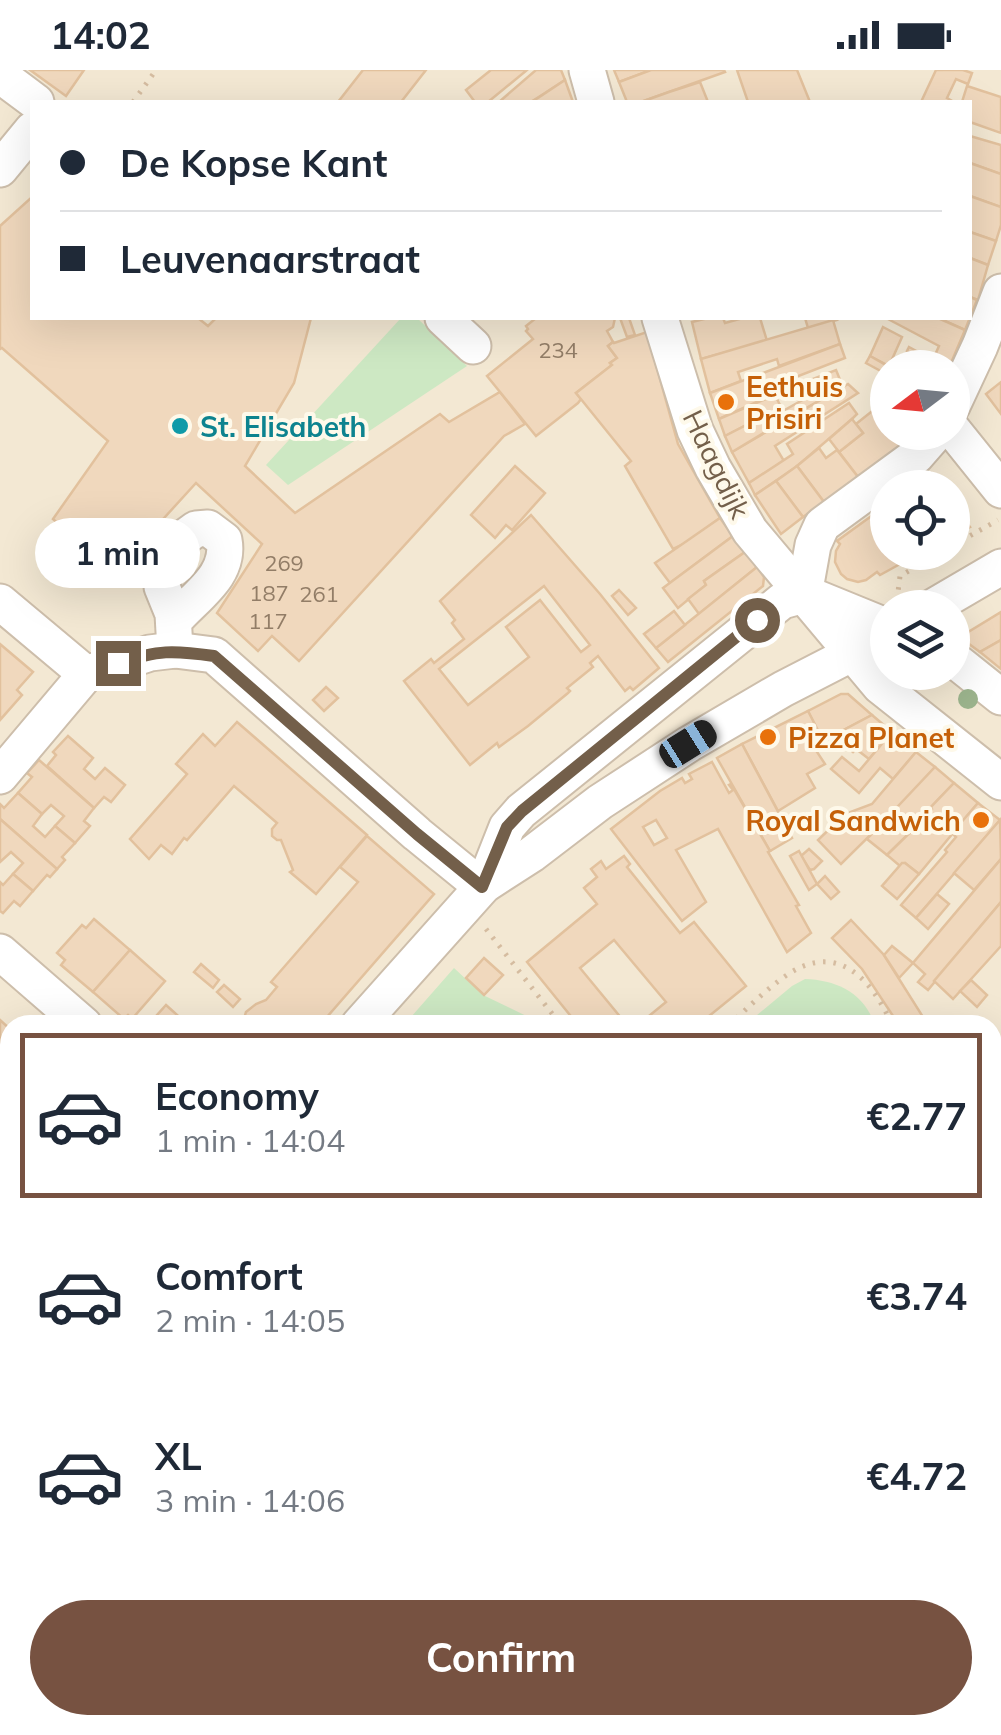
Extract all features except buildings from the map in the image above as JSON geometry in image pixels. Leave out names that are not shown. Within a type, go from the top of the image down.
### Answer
[{"type":"street","points":[[587,70],[595,100]]},
{"type":"street","points":[[0,75],[33,100]]},
{"type":"street","points":[[0,170],[30,132]]},
{"type":"street","points":[[970,367],[1001,292]]},
{"type":"street","points":[[445,320],[473,346]]},
{"type":"street","name":"Haagdijk","points":[[661,320],[688,410],[713,468],[750,531],[880,686],[1001,782]]},
{"type":"street","points":[[804,595],[812,546],[822,525],[921,450]]},
{"type":"street","points":[[969,450],[1001,490]]},
{"type":"street","points":[[962,590],[1001,567]]},
{"type":"street","points":[[477,892],[507,827],[522,811],[775,606],[804,595],[870,622]]},
{"type":"street","points":[[0,602],[86,674]]},
{"type":"street","points":[[0,776],[86,674],[150,653],[174,636],[214,656],[417,834],[477,892]]},
{"type":"street","points":[[367,1015],[477,892],[600,802],[688,744],[870,642]]},
{"type":"street","points":[[970,672],[1001,697]]},
{"type":"street","points":[[0,952],[72,1015]]},
{"type":"path","points":[[134,100],[156,70]]},
{"type":"path","points":[[970,536],[1001,519]]},
{"type":"path","points":[[898,590],[900,576],[910,570]]},
{"type":"path","points":[[477,892],[552,1014]]},
{"type":"path","points":[[741,1015],[789,974],[821,962],[842,964],[861,976],[888,1015]]},
{"type":"shaded area","points":[[0,70],[1001,70],[1001,1015],[0,1015]]},
{"type":"green space","points":[[399,320],[419,320],[467,366],[288,485],[266,465]]},
{"type":"green space","points":[[454,968],[483,995],[524,1015],[413,1015]]},
{"type":"green space","points":[[805,979],[828,982],[848,990],[870,1015],[757,1015]]},
{"type":"place","name":"Eethuis Prisiri","points":[[726,402]]},
{"type":"place","name":"St. Elisabeth","points":[[180,426]]},
{"type":"place","name":"Pizza Planet","points":[[768,737]]},
{"type":"place","name":"Royal Sandwich","points":[[981,820]]},
{"type":"route","points":[[118,663],[175,650],[214,656],[482,887],[507,827],[522,811],[757,620]]}]
